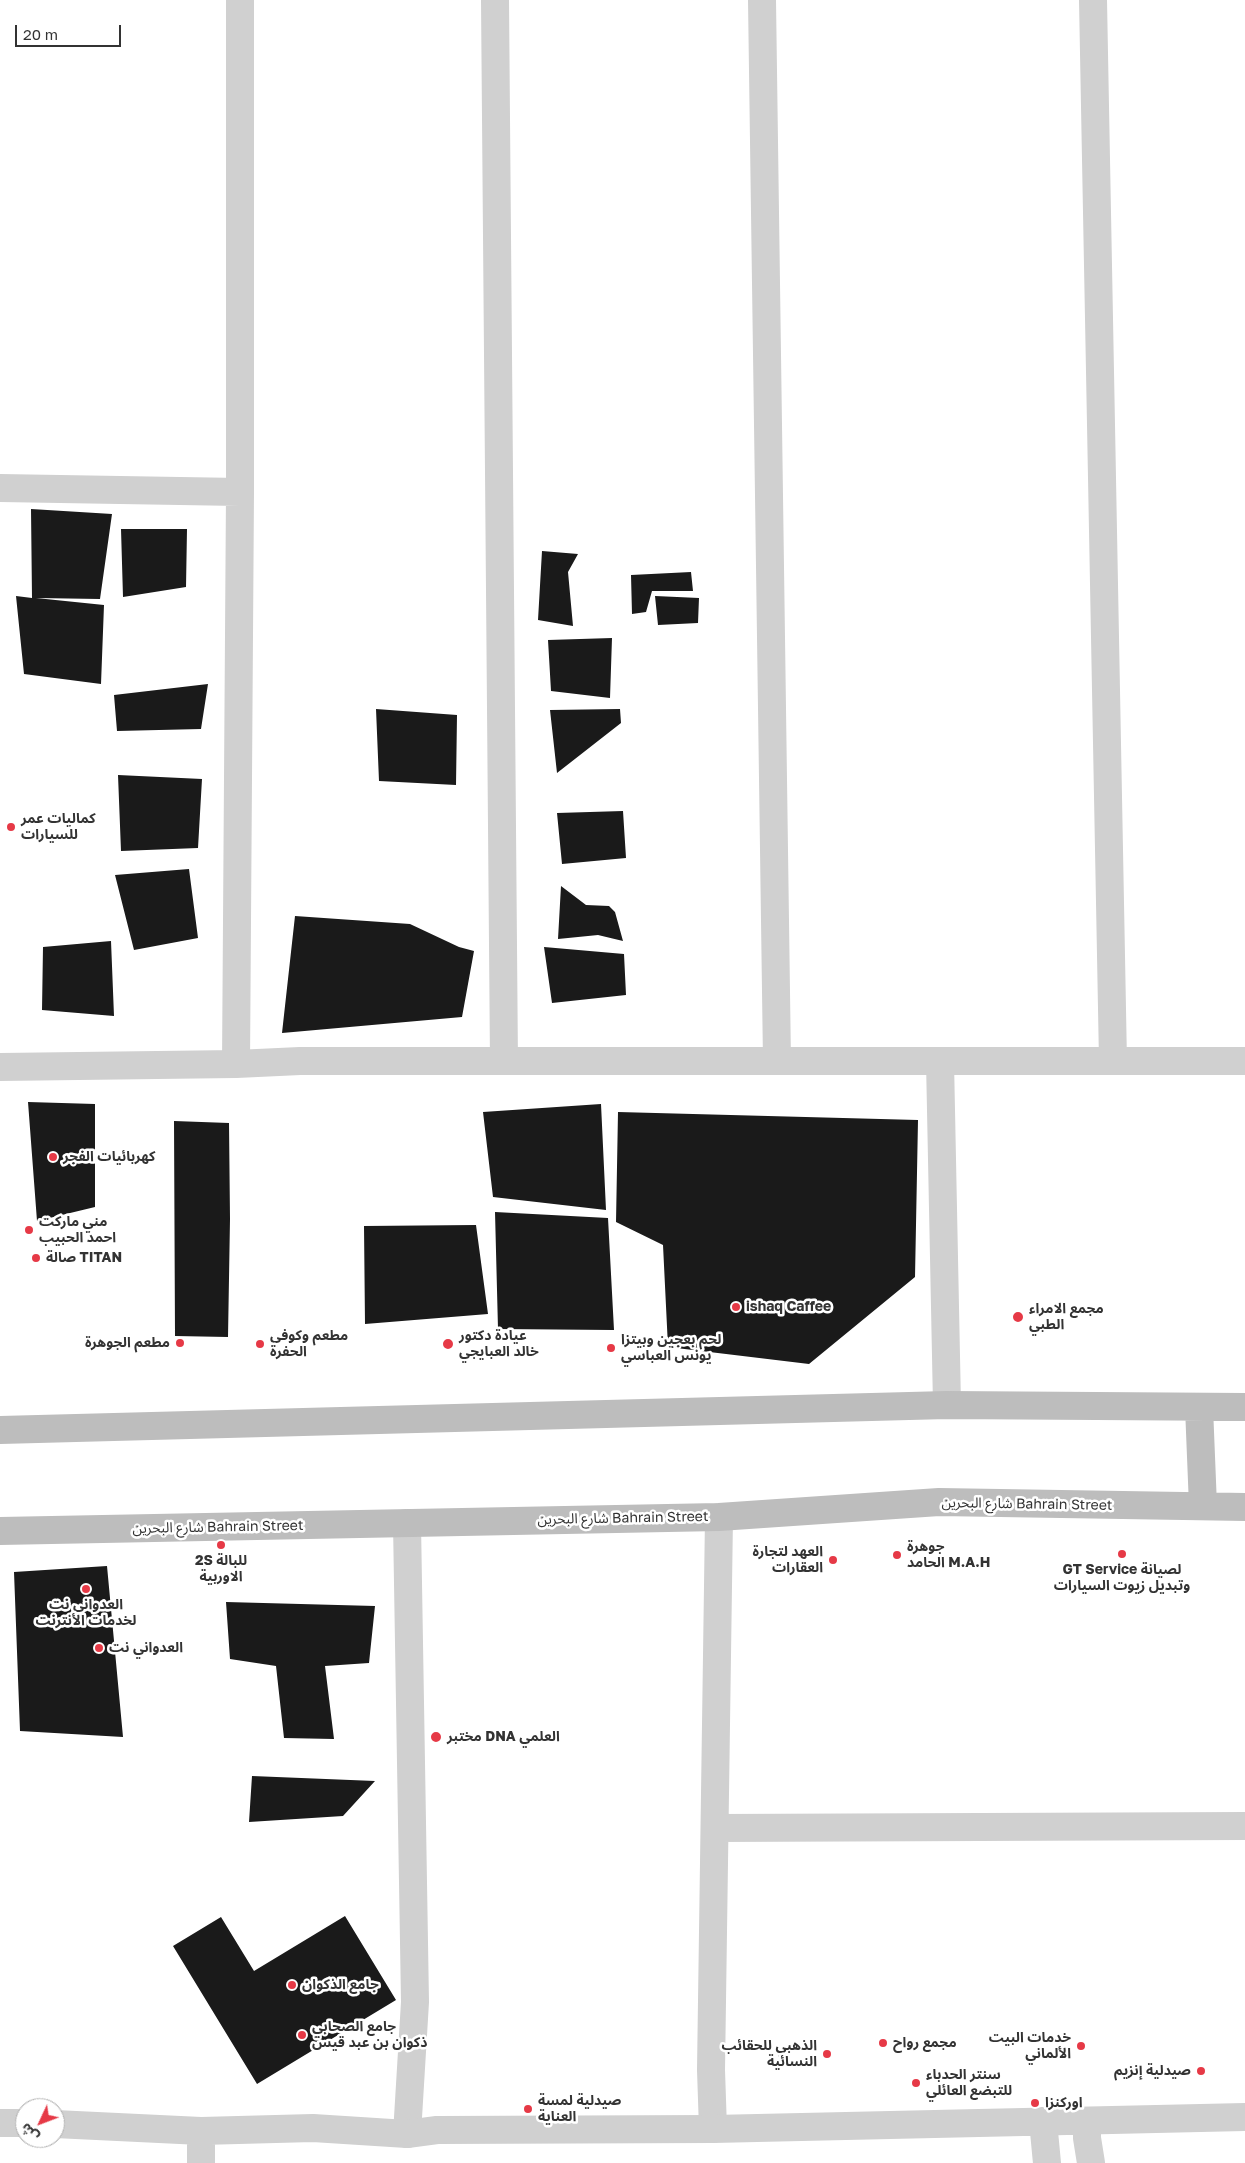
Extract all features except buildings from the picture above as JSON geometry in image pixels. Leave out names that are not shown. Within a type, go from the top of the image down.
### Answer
[{"type":"main road","points":[[0,1430],[948,1405],[1245,1407]]},
{"type":"main road","points":[[1199,1406],[1203,1506]]},
{"type":"main road","name":"شارع البحرين Bahrain Street","points":[[0,1531],[719,1516],[939,1502],[1245,1506]]},
{"type":"street","points":[[236,1064],[240,492],[240,0]]},
{"type":"street","points":[[495,0],[504,1061]]},
{"type":"street","points":[[762,0],[777,1061]]},
{"type":"street","points":[[1093,0],[1113,1061]]},
{"type":"street","points":[[0,488],[240,492]]},
{"type":"street","points":[[0,1067],[236,1064],[300,1061],[1245,1061]]},
{"type":"street","points":[[940,1061],[948,1405]]},
{"type":"street","points":[[714,2129],[710,2070],[716,1828],[719,1516]]},
{"type":"street","points":[[407,1523],[415,2002],[407,2134]]},
{"type":"street","points":[[716,1828],[1245,1826]]},
{"type":"street","points":[[65,2124],[201,2131],[313,2128],[407,2134],[437,2130],[714,2129],[1245,2117]]},
{"type":"street","points":[[1043,2121],[1047,2163]]},
{"type":"street","points":[[1087,2121],[1087,2138],[1091,2163]]},
{"type":"street","points":[[0,2123],[15,2123]]},
{"type":"street","points":[[201,2131],[201,2163]]},
{"type":"place","name":"كماليات عمر للسيارات","points":[[11,827]]},
{"type":"place","name":"كهربائيات الفجر","points":[[53,1157]]},
{"type":"place","name":"مني ماركت احمد الحبيب","points":[[29,1230]]},
{"type":"place","name":"صالة TITAN","points":[[36,1258]]},
{"type":"place","name":"ishaq Caffee","points":[[736,1307]]},
{"type":"place","name":"مجمع الامراء الطبي","points":[[1018,1317]]},
{"type":"place","name":"مطعم الجوهرة","points":[[180,1343]]},
{"type":"place","name":"مطعم وكوفي الحفرة","points":[[260,1344]]},
{"type":"place","name":"عيادة دكتور خالد العبايجي","points":[[448,1344]]},
{"type":"place","name":"لحم بعجين وبيتزا يونس العباسي","points":[[611,1348]]},
{"type":"place","name":"2S للبالة الاوربية","points":[[221,1545]]},
{"type":"place","name":"GT Service لصيانة وتبديل زيوت السيارات","points":[[1122,1554]]},
{"type":"place","name":"جوهرة الحامد M.A.H","points":[[897,1555]]},
{"type":"place","name":"العهد لتجارة العقارات","points":[[833,1560]]},
{"type":"place","name":"العدواني نت لخدمات الأنترنت","points":[[86,1589]]},
{"type":"place","name":"العدواني نت","points":[[99,1648]]},
{"type":"place","name":"مختبر DNA العلمي","points":[[436,1737]]},
{"type":"place","name":"جامع الذكوان","points":[[292,1985]]},
{"type":"place","name":"جامع الصحابي ذكوان بن عبد قيس","points":[[302,2035]]},
{"type":"place","name":"مجمع رواح","points":[[883,2043]]},
{"type":"place","name":"خدمات البيت الألماني","points":[[1081,2046]]},
{"type":"place","name":"الذهبي للحقائب النسائية","points":[[827,2054]]},
{"type":"place","name":"صيدلية إنزيم","points":[[1201,2071]]},
{"type":"place","name":"سنتر الحدباء للتبضع العائلي","points":[[916,2083]]},
{"type":"place","name":"اوركنزا","points":[[1035,2103]]},
{"type":"place","name":"صيدلية لمسة العناية","points":[[528,2109]]}]
